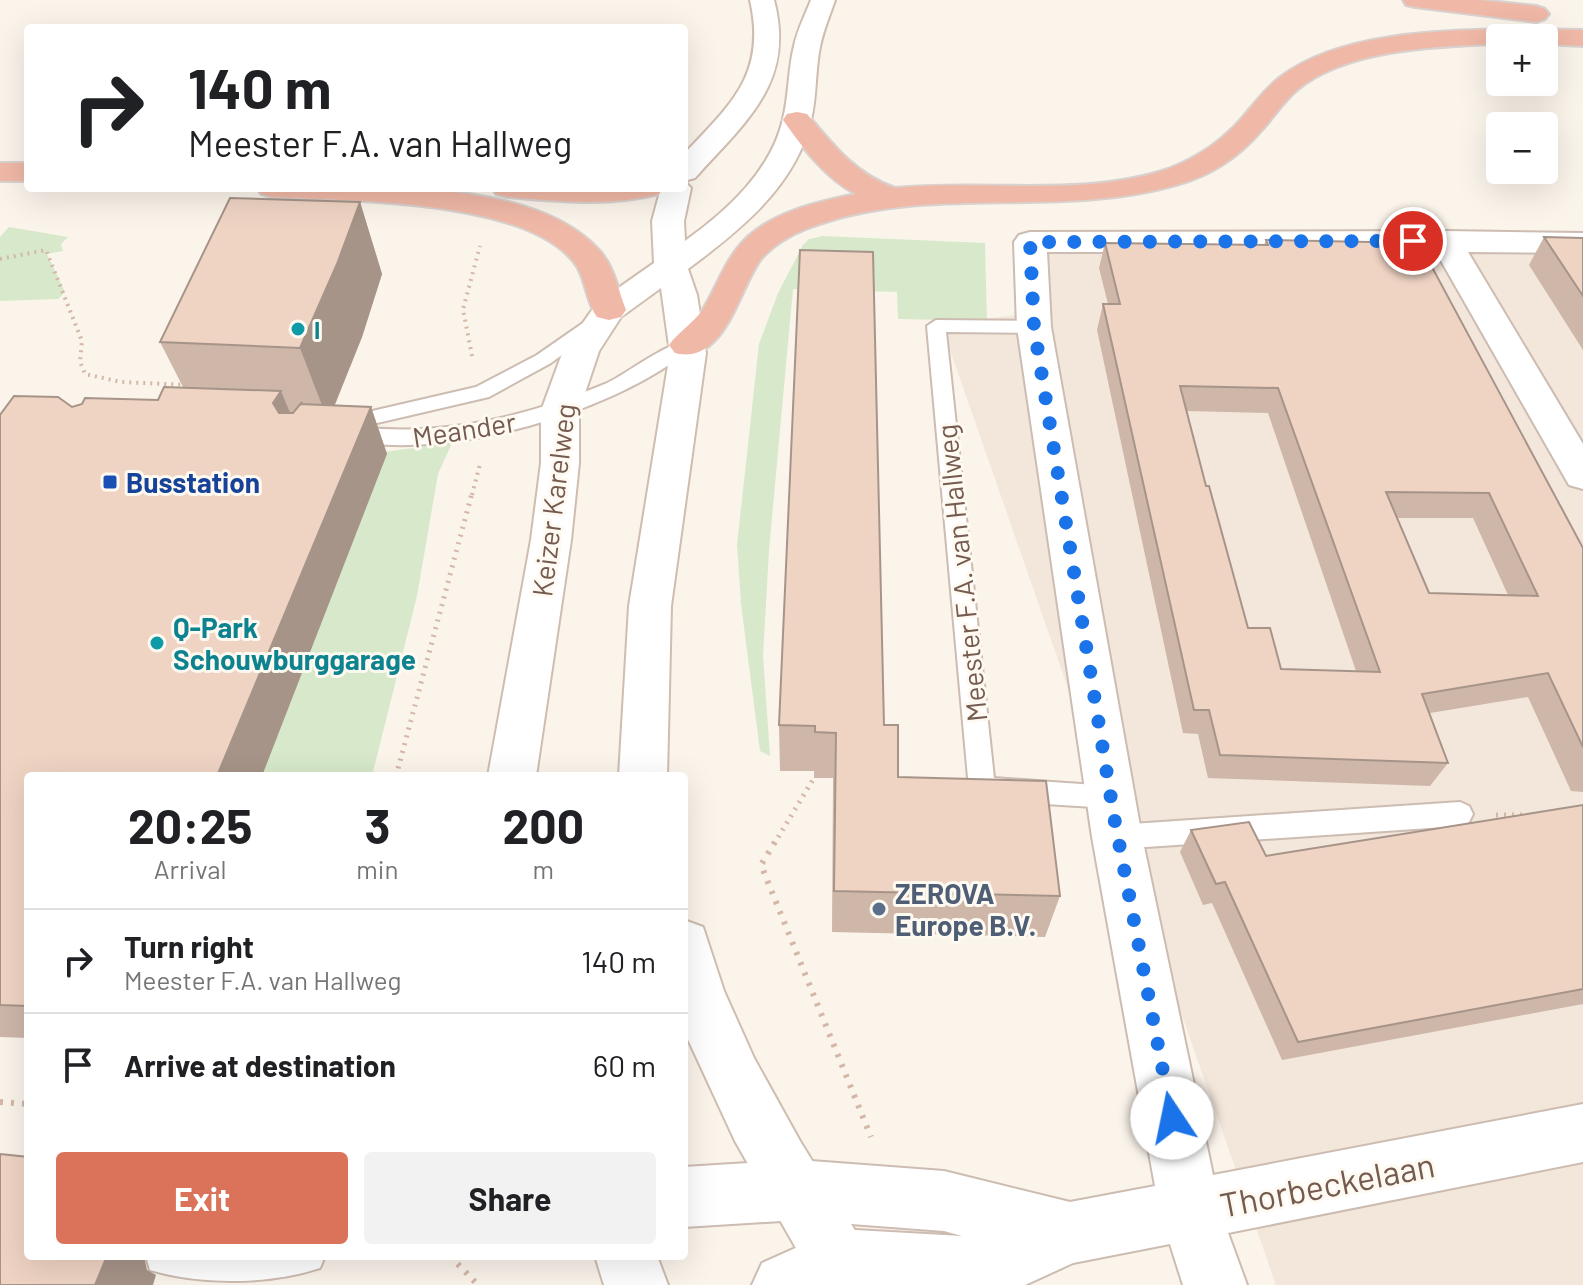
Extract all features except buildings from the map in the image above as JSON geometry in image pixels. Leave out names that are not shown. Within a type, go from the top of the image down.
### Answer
[{"type":"highway","points":[[1415,0],[1583,19]]},
{"type":"highway","points":[[687,345],[715,316],[741,262],[765,238],[809,216],[893,197],[1066,193],[1146,184],[1181,175],[1213,160],[1226,151],[1273,98],[1298,77],[1344,58],[1421,42],[1464,38],[1583,38]]},
{"type":"highway","points":[[797,120],[846,176],[864,189],[893,197]]},
{"type":"highway","points":[[0,172],[24,172]]},
{"type":"highway","points":[[339,192],[504,199],[613,192]]},
{"type":"highway","points":[[504,199],[534,221],[573,241],[589,257],[609,310]]},
{"type":"main road","points":[[688,167],[733,116],[763,69],[768,49],[762,0]]},
{"type":"main road","name":"Keizer Karelweg","points":[[513,772],[551,540],[560,463],[560,411],[581,351],[609,310],[719,231],[751,200],[785,153],[797,120],[807,45],[823,0]]},
{"type":"main road","points":[[643,772],[650,606],[687,345],[680,295],[670,265],[668,221],[675,192]]},
{"type":"main road","points":[[1445,241],[1583,476]]},
{"type":"main road","points":[[1215,1285],[1190,1211],[1117,837],[1034,327],[1030,242],[1583,243]]},
{"type":"main road","points":[[688,961],[696,993],[758,1129],[798,1190],[825,1277]]},
{"type":"main road","name":"Thorbeckelaan","points":[[825,1277],[989,1269],[1070,1233],[1583,1133]]},
{"type":"main road","name":"Thorbeckelaan","points":[[688,1197],[798,1190],[944,1201],[1070,1233]]},
{"type":"main road","points":[[627,1260],[636,1285]]},
{"type":"lane","name":"Meander","points":[[609,310],[544,359],[482,392],[320,430],[399,439],[485,429],[560,411],[629,381],[687,345]]},
{"type":"lane","name":"Meester F.A. van Hallweg","points":[[1034,327],[936,326],[982,789],[1110,797]]},
{"type":"lane","points":[[1117,837],[1460,814]]},
{"type":"lane","points":[[176,1260],[251,1271],[293,1260]]},
{"type":"path","points":[[482,392],[463,309],[482,241],[504,199]]},
{"type":"path","points":[[0,259],[46,250],[82,341],[80,362],[85,374],[121,382],[200,386]]},
{"type":"path","points":[[461,358],[472,354]]},
{"type":"path","points":[[397,772],[486,443],[485,429]]},
{"type":"path","points":[[814,778],[761,865],[897,1197]]},
{"type":"path","points":[[1460,814],[1537,816]]},
{"type":"path","points":[[0,1102],[24,1104]]},
{"type":"path","points":[[454,1260],[478,1285]]},
{"type":"shaded area","points":[[1583,240],[1583,1285],[1276,1285],[941,324],[1016,315],[1035,241]]},
{"type":"green space","points":[[9,227],[68,237],[61,244],[63,251],[47,254],[65,292],[58,299],[0,301],[0,237]]},
{"type":"green space","points":[[823,236],[985,243],[987,321],[898,319],[897,292],[793,289],[769,550],[763,656],[770,756],[760,751],[741,604],[737,545],[759,344],[778,293],[803,245],[809,239]]},
{"type":"green space","points":[[452,443],[438,474],[417,596],[373,772],[254,772],[376,453]]},
{"type":"place","name":"I","points":[[298,329]]},
{"type":"place","name":"Busstation","points":[[110,482]]},
{"type":"place","name":"Q-Park Schouwburggarage","points":[[157,643]]},
{"type":"place","name":"ZEROVA Europe B.V.","points":[[879,909]]},
{"type":"route","points":[[1172,1118],[1114,817],[1039,358],[1029,263],[1030,242],[1413,241]]}]
